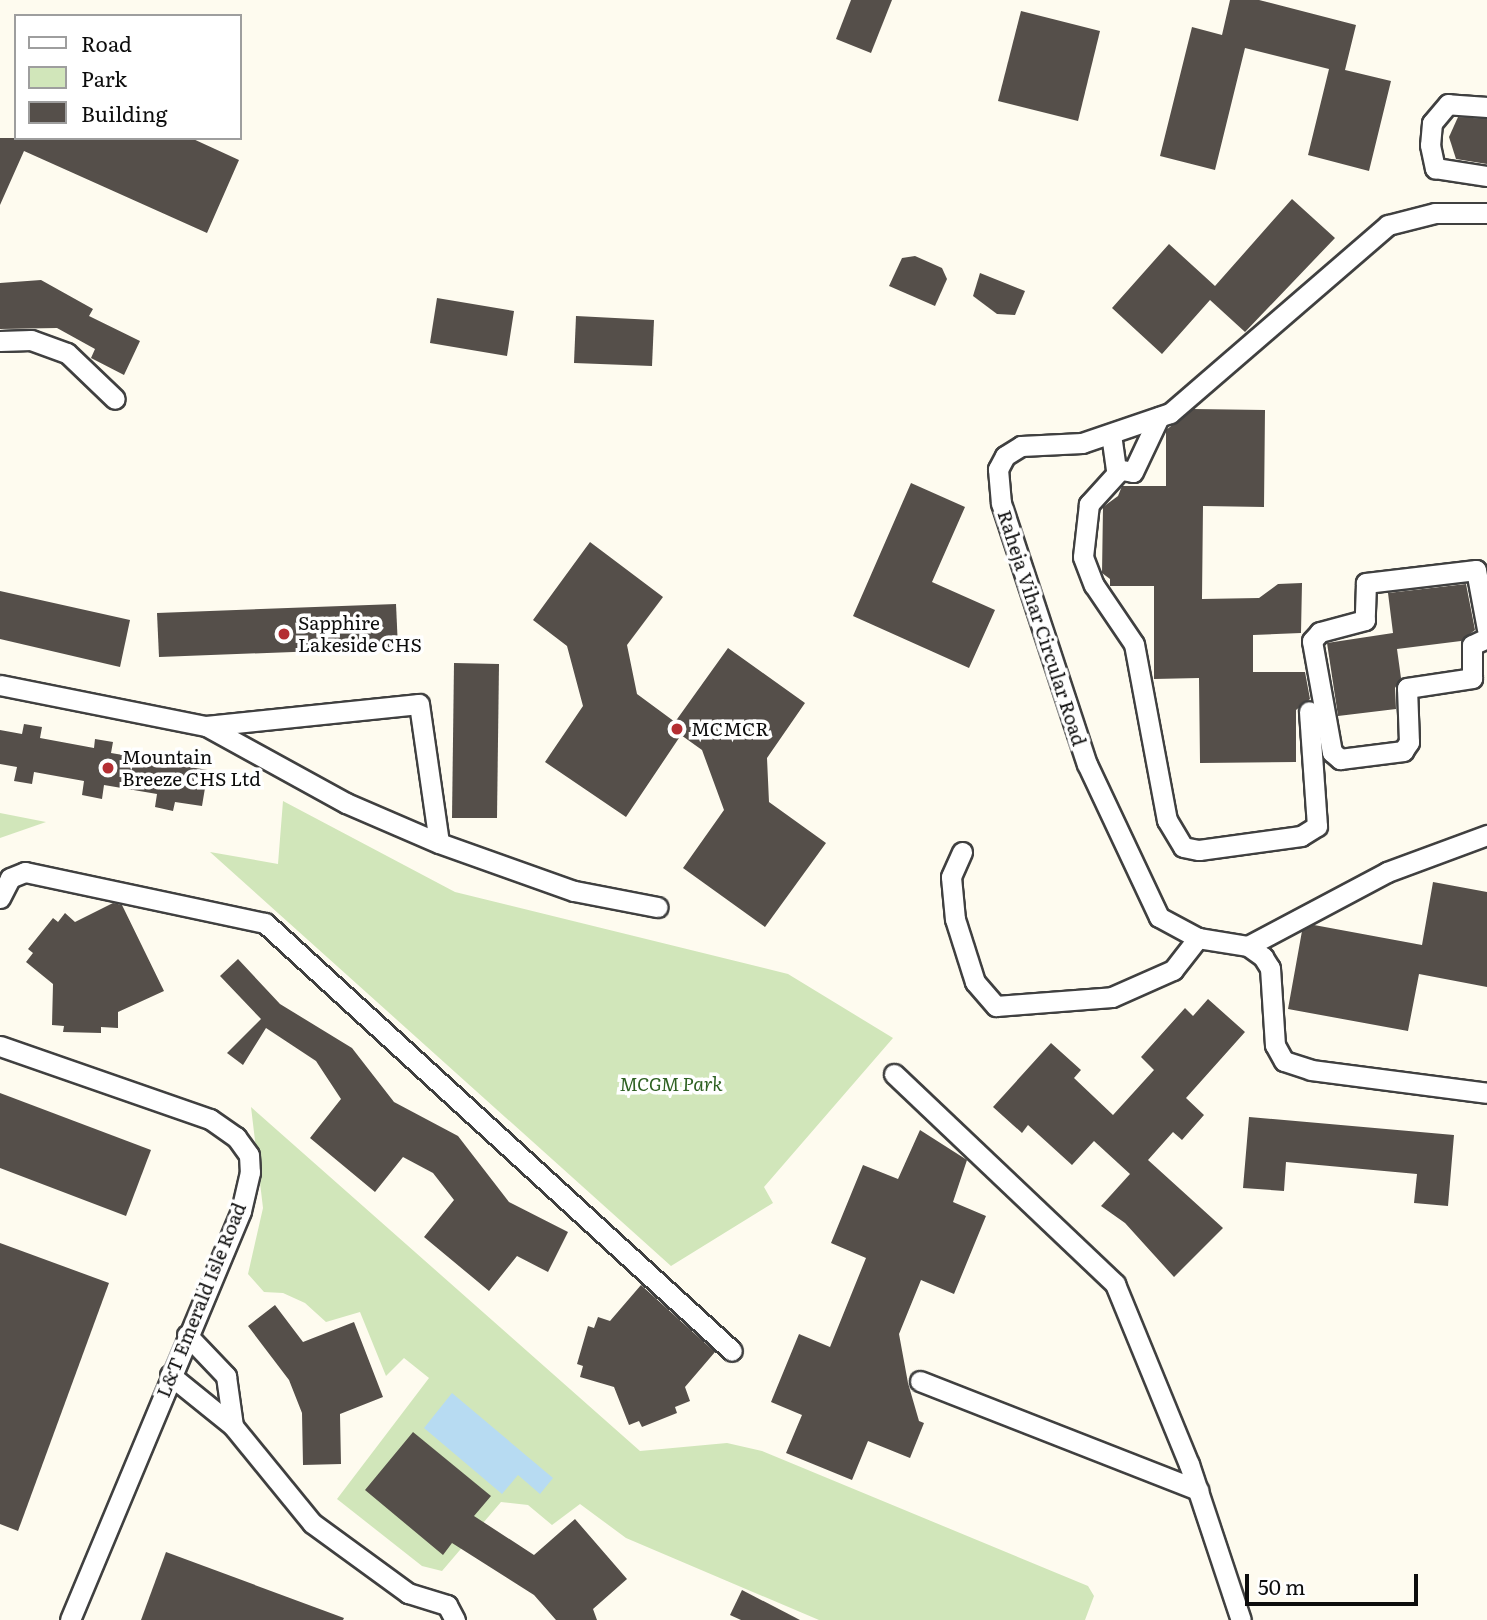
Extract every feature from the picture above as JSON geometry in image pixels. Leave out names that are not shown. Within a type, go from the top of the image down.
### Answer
[{"type":"street","points":[[1487,107],[1448,104],[1432,123],[1430,145],[1435,168],[1487,176]]},
{"type":"street","name":"Raheja Vihar Circular Road","points":[[1248,946],[1198,938],[1159,916],[1121,843],[1056,678],[1001,503],[998,469],[1005,456],[1021,446],[1082,443],[1170,413],[1388,225],[1435,214],[1487,213]]},
{"type":"street","points":[[0,341],[31,340],[67,353],[115,399]]},
{"type":"street","points":[[1159,417],[1136,469],[1119,471],[1089,504],[1083,557],[1094,585],[1135,643],[1167,820],[1184,847],[1199,849],[1301,836],[1317,826],[1309,711]]},
{"type":"street","points":[[1111,434],[1119,471]]},
{"type":"street","points":[[1487,629],[1485,596],[1476,570],[1372,580],[1363,589],[1365,620],[1314,634],[1332,752],[1340,759],[1403,751],[1409,742],[1407,688],[1472,678],[1472,645],[1487,638]]},
{"type":"street","points":[[0,685],[206,726],[419,704],[439,843]]},
{"type":"street","points":[[206,726],[346,803],[439,843],[574,891],[657,907]]},
{"type":"street","points":[[1487,835],[1387,872],[1248,946],[1270,968],[1275,1045],[1284,1061],[1311,1070],[1487,1093]]},
{"type":"street","points":[[962,852],[951,877],[956,919],[975,982],[996,1006],[1112,997],[1173,970],[1198,938]]},
{"type":"street","points":[[0,898],[10,877],[25,872],[265,923],[732,1351]]},
{"type":"street","name":"L&T Emerald Isle Road","points":[[0,1046],[210,1119],[236,1137],[249,1155],[250,1172],[241,1211],[170,1375],[70,1620]]},
{"type":"street","points":[[894,1074],[1115,1284],[1198,1490],[1241,1620]]},
{"type":"street","points":[[187,1335],[226,1376],[233,1426]]},
{"type":"street","points":[[170,1375],[233,1426],[312,1523],[408,1593],[447,1605],[455,1620]]},
{"type":"street","points":[[920,1381],[1198,1490]]},
{"type":"green space","name":"MCGM Park","points":[[283,801],[455,892],[788,974],[893,1038],[764,1187],[773,1203],[671,1266],[210,852],[278,864]]},
{"type":"green space","points":[[0,813],[46,822],[0,838]]},
{"type":"green space","points":[[251,1107],[640,1451],[727,1443],[762,1451],[1088,1586],[1094,1596],[1085,1620],[819,1620],[626,1538],[580,1504],[552,1525],[528,1505],[501,1502],[442,1571],[422,1566],[337,1499],[429,1378],[404,1358],[386,1376],[360,1312],[326,1322],[305,1303],[283,1293],[264,1292],[248,1274],[263,1208]]},
{"type":"water","points":[[452,1393],[553,1478],[540,1494],[518,1475],[502,1494],[424,1428]]},
{"type":"building","points":[[851,0],[892,0],[871,53],[836,39]]},
{"type":"building","points":[[1230,0],[1259,0],[1356,25],[1345,70],[1391,81],[1369,171],[1308,155],[1329,69],[1245,48],[1215,170],[1160,156],[1192,27],[1222,35]]},
{"type":"building","points":[[1021,11],[1100,31],[1078,121],[998,101]]},
{"type":"building","points":[[1458,117],[1487,119],[1487,164],[1456,159],[1449,137]]},
{"type":"building","points":[[0,138],[195,140],[239,160],[207,233],[24,151],[0,205]]},
{"type":"building","points":[[1292,199],[1335,238],[1245,332],[1210,300],[1162,354],[1112,308],[1169,244],[1215,286]]},
{"type":"building","points":[[915,256],[942,268],[947,279],[935,306],[889,286],[902,258]]},
{"type":"building","points":[[980,273],[1025,291],[1015,315],[997,314],[973,296]]},
{"type":"building","points":[[41,280],[93,309],[89,316],[140,341],[124,375],[91,358],[95,349],[57,328],[0,329],[0,283]]},
{"type":"building","points":[[437,298],[514,311],[507,356],[430,343]]},
{"type":"building","points":[[576,316],[654,320],[652,366],[574,363]]},
{"type":"building","points":[[1193,409],[1265,410],[1264,507],[1203,506],[1202,599],[1259,598],[1278,584],[1302,583],[1301,633],[1253,635],[1253,672],[1305,672],[1310,699],[1296,710],[1296,762],[1200,763],[1199,678],[1154,679],[1154,586],[1110,586],[1110,579],[1102,573],[1103,507],[1118,496],[1122,486],[1166,486],[1166,430]]},
{"type":"building","points":[[911,483],[965,507],[932,582],[995,610],[969,668],[853,616]]},
{"type":"building","name":"MCMCR","points":[[590,542],[663,597],[627,645],[637,694],[675,722],[728,648],[805,703],[767,758],[769,802],[826,843],[765,927],[683,868],[724,810],[702,750],[681,735],[626,817],[545,762],[583,706],[567,646],[533,620]]},
{"type":"building","points":[[1466,584],[1475,630],[1461,641],[1397,649],[1401,678],[1395,688],[1396,709],[1338,716],[1327,643],[1393,633],[1388,593]]},
{"type":"building","points":[[0,591],[130,620],[120,667],[0,639]]},
{"type":"building","name":"Sapphire Lakeside CHS","points":[[396,604],[398,648],[159,657],[157,613]]},
{"type":"building","points":[[454,663],[499,664],[497,818],[452,818]]},
{"type":"building","name":"Mountain Breeze CHS Ltd","points":[[24,724],[42,727],[40,738],[94,748],[95,739],[113,742],[111,753],[165,762],[167,752],[185,755],[183,766],[208,770],[202,806],[175,802],[173,811],[155,807],[157,794],[104,785],[102,799],[82,795],[84,781],[34,772],[32,784],[14,781],[17,767],[0,764],[0,730],[22,734]]},
{"type":"building","points":[[1433,882],[1487,892],[1487,987],[1419,974],[1408,1031],[1288,1009],[1302,931],[1314,925],[1422,945]]},
{"type":"building","points":[[113,903],[122,905],[164,991],[118,1012],[118,1028],[101,1027],[101,1033],[63,1032],[64,1026],[52,1025],[53,984],[26,962],[33,953],[28,949],[53,918],[58,922],[65,913],[75,922]]},
{"type":"building","points":[[238,959],[280,1004],[352,1048],[394,1102],[458,1136],[509,1202],[568,1232],[548,1272],[517,1256],[489,1291],[424,1237],[454,1200],[433,1173],[403,1157],[375,1192],[310,1138],[341,1099],[316,1061],[266,1028],[243,1065],[227,1053],[261,1019],[220,976]]},
{"type":"building","points":[[1208,999],[1245,1032],[1186,1098],[1204,1115],[1182,1140],[1173,1132],[1148,1160],[1223,1228],[1174,1277],[1125,1223],[1101,1206],[1130,1174],[1094,1141],[1072,1165],[1028,1125],[1022,1133],[993,1107],[1051,1043],[1081,1070],[1074,1078],[1113,1115],[1154,1070],[1141,1057],[1185,1008],[1193,1016]]},
{"type":"building","points":[[0,1093],[151,1150],[126,1216],[0,1168]]},
{"type":"building","points":[[1249,1117],[1454,1135],[1448,1206],[1414,1203],[1417,1174],[1286,1162],[1284,1191],[1243,1188]]},
{"type":"building","points":[[920,1130],[967,1160],[953,1202],[986,1216],[954,1294],[921,1280],[899,1334],[908,1383],[919,1421],[924,1423],[910,1458],[868,1441],[852,1480],[786,1453],[802,1415],[771,1402],[799,1334],[830,1347],[866,1258],[831,1243],[863,1165],[898,1179]]},
{"type":"building","points":[[0,1243],[109,1283],[18,1531],[0,1524]]},
{"type":"building","points":[[641,1285],[715,1352],[685,1387],[690,1401],[675,1407],[677,1413],[642,1427],[639,1421],[629,1425],[614,1387],[580,1377],[583,1366],[577,1364],[588,1326],[594,1328],[598,1317],[610,1321]]},
{"type":"building","points":[[275,1305],[303,1342],[354,1322],[383,1397],[340,1414],[341,1464],[303,1465],[302,1413],[289,1380],[248,1326]]},
{"type":"building","points":[[413,1432],[491,1496],[474,1516],[534,1555],[575,1519],[627,1579],[593,1609],[597,1620],[556,1620],[534,1595],[452,1543],[443,1555],[365,1490]]},
{"type":"building","points":[[166,1552],[344,1618],[141,1620]]},
{"type":"building","points":[[742,1590],[800,1620],[741,1620],[730,1615]]},
{"type":"place","name":"Sapphire Lakeside CHS","points":[[284,634]]},
{"type":"place","name":"MCMCR","points":[[677,729]]},
{"type":"place","name":"Mountain Breeze CHS Ltd","points":[[108,768]]}]
